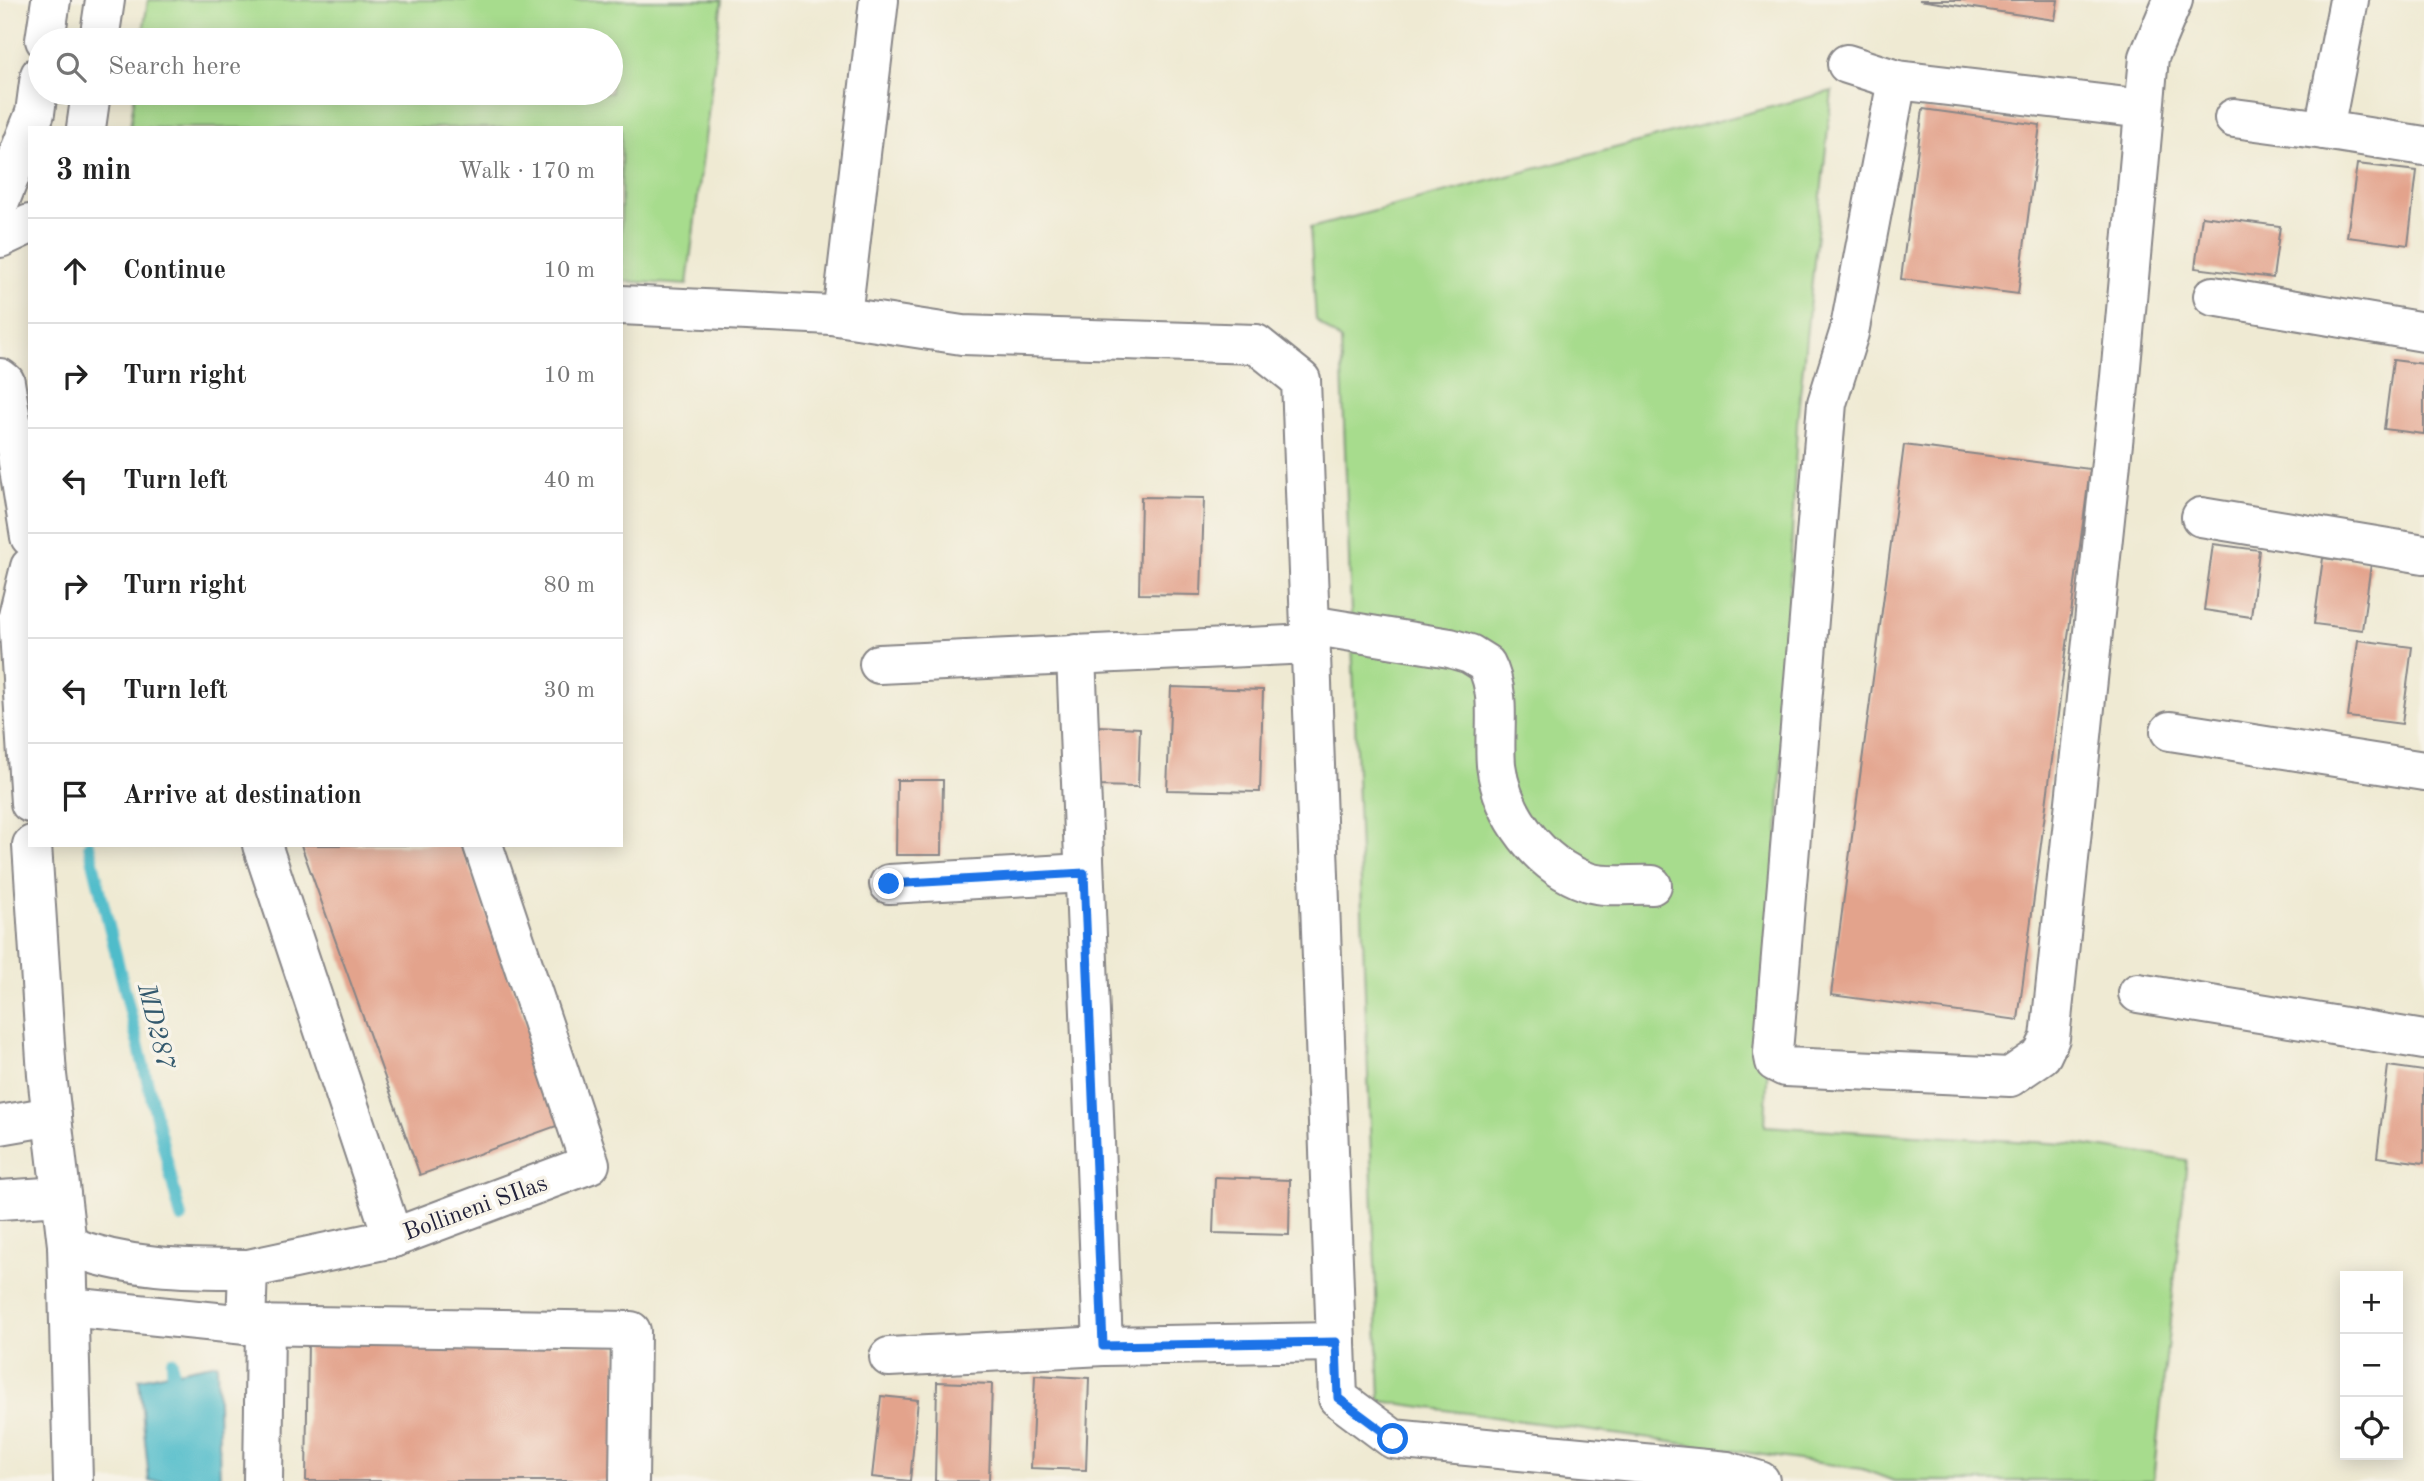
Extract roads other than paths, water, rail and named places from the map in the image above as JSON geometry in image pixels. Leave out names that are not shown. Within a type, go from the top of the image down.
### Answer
[{"type":"street","points":[[47,28],[51,0]]},
{"type":"street","points":[[101,28],[105,0]]},
{"type":"street","points":[[842,316],[879,0]]},
{"type":"street","points":[[1897,80],[1849,333],[1827,402],[1773,1052],[1775,1062],[1785,1067],[2010,1077],[2042,1055],[2050,1038],[2120,377],[2149,57],[2173,0]]},
{"type":"street","points":[[2324,130],[2349,0]]},
{"type":"street","points":[[1847,64],[1868,68],[1897,80],[2144,109]]},
{"type":"street","points":[[30,126],[36,105]]},
{"type":"street","points":[[86,126],[89,105]]},
{"type":"street","points":[[2234,118],[2424,146]]},
{"type":"street","points":[[0,201],[28,131]]},
{"type":"street","points":[[0,238],[28,225]]},
{"type":"street","points":[[0,250],[28,257]]},
{"type":"street","points":[[2213,296],[2424,332]]},
{"type":"street","points":[[623,305],[842,316],[962,335],[1256,344],[1301,380],[1338,1398],[1393,1439],[1625,1471],[1727,1471],[1760,1481]]},
{"type":"street","points":[[0,378],[5,382],[28,525]]},
{"type":"street","points":[[2201,517],[2424,554]]},
{"type":"street","points":[[0,573],[18,616]]},
{"type":"street","points":[[28,576],[18,616],[28,772]]},
{"type":"street","points":[[879,664],[1076,654],[1310,635],[1450,648],[1470,654],[1486,664],[1495,691],[1496,766],[1504,802],[1515,822],[1554,864],[1574,876],[1590,883],[1652,885]]},
{"type":"street","points":[[1076,654],[1103,1346]]},
{"type":"street","points":[[2170,731],[2424,771]]},
{"type":"street","points":[[33,847],[52,1116],[67,1245],[73,1481]]},
{"type":"street","name":"Bollineni SIlas","points":[[263,847],[393,1238],[590,1164],[485,847]]},
{"type":"street","points":[[889,884],[1084,873]]},
{"type":"street","points":[[2138,993],[2424,1040]]},
{"type":"street","points":[[0,1125],[52,1116]]},
{"type":"street","points":[[0,1200],[61,1196]]},
{"type":"street","points":[[67,1245],[99,1258],[164,1269],[248,1269],[393,1238]]},
{"type":"street","points":[[248,1269],[255,1325],[263,1481]]},
{"type":"street","points":[[69,1307],[255,1325],[631,1331],[629,1481]]},
{"type":"street","points":[[890,1357],[1103,1346],[1336,1342]]},
{"type":"water","points":[[217,1363],[220,1481],[149,1481],[139,1379]]},
{"type":"waterway","name":"MD287","points":[[89,847],[181,1218]]},
{"type":"waterway","name":"MD287","points":[[172,1361],[173,1386]]}]
